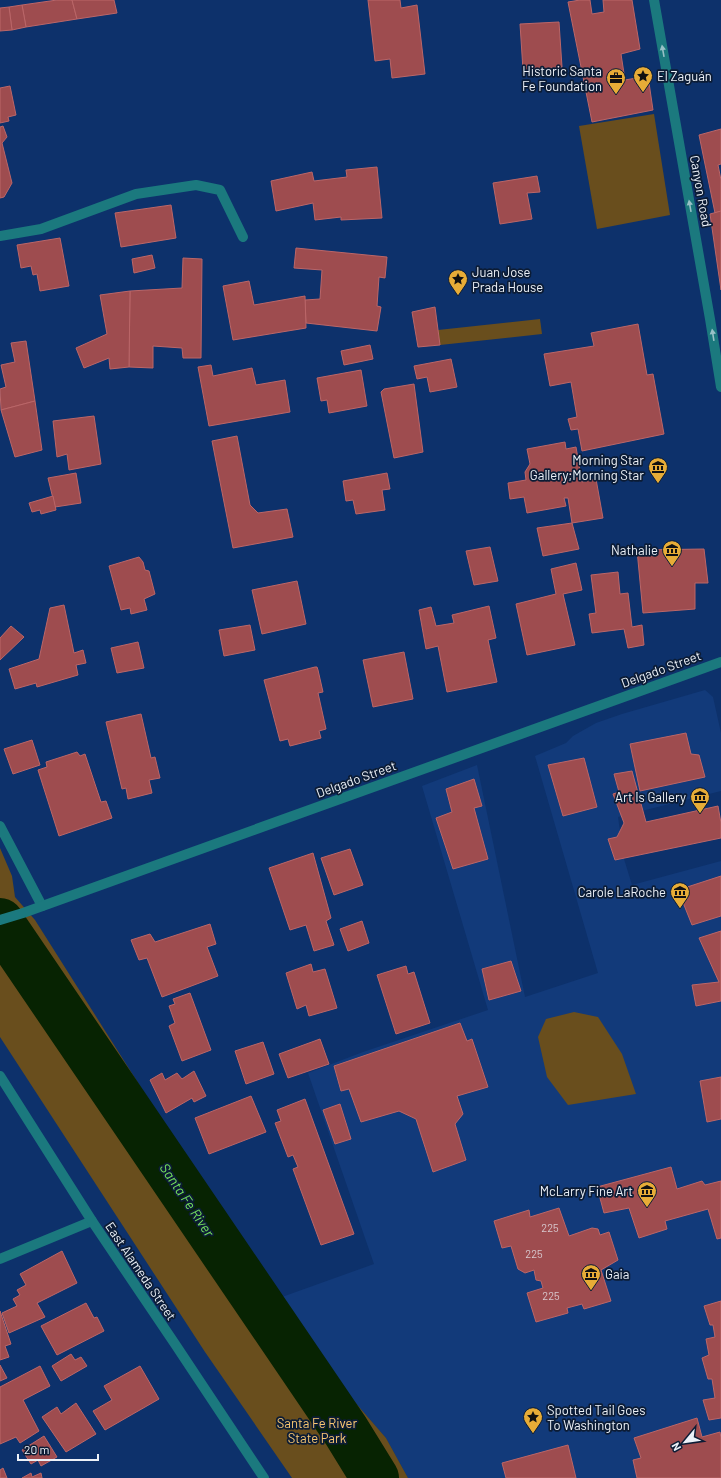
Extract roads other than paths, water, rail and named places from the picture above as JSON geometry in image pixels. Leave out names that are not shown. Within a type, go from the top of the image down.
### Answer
[{"type":"street","name":"Canyon Road","points":[[654,0],[721,387]]},
{"type":"street","points":[[0,236],[40,229],[136,194],[196,185],[220,190],[243,237]]},
{"type":"street","name":"Delgado Street","points":[[0,920],[721,662]]},
{"type":"street","points":[[0,826],[42,906]]},
{"type":"street","name":"East Alameda Street","points":[[0,1076],[92,1221],[264,1478]]},
{"type":"street","points":[[0,1259],[92,1221]]},
{"type":"waterway","name":"Santa Fe River","points":[[0,922],[346,1431],[375,1478]]},
{"type":"place","name":"El Zaguán","points":[[643,93]]},
{"type":"place","name":"Historic Santa Fe Foundation","points":[[616,95]]},
{"type":"place","name":"Juan Jose Prada House","points":[[458,296]]},
{"type":"place","name":"Morning Star Gallery;Morning Star","points":[[658,484]]},
{"type":"place","name":"Nathalie","points":[[672,567]]},
{"type":"place","name":"Art Is Gallery","points":[[700,814]]},
{"type":"place","name":"Carole LaRoche","points":[[680,909]]},
{"type":"place","name":"McLarry Fine Art","points":[[647,1208]]},
{"type":"place","name":"Gaia","points":[[591,1291]]},
{"type":"place","name":"Spotted Tail Goes To Washington","points":[[533,1434]]},
{"type":"park label","name":"Santa Fe River State Park","points":[[317,1430]]}]
